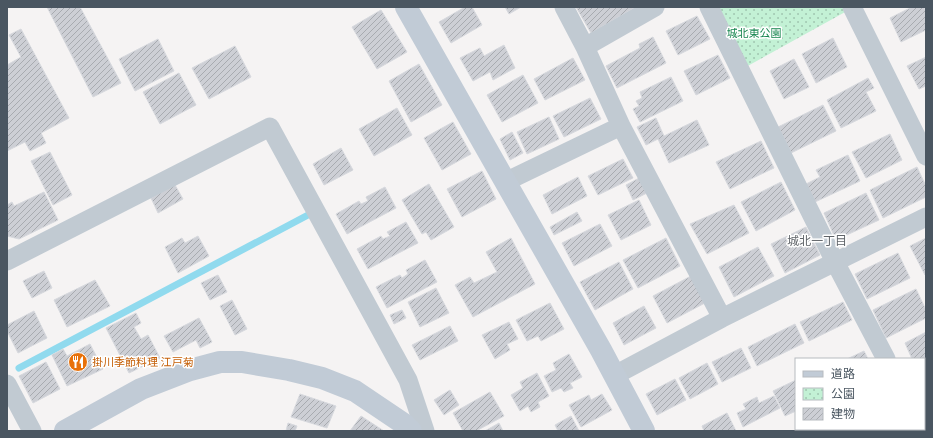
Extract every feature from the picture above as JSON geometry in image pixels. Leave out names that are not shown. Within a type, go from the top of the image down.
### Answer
[{"type":"street","points":[[564,7],[585,47],[621,126],[722,318]]},
{"type":"street","points":[[585,47],[655,7]]},
{"type":"street","points":[[709,7],[835,262],[885,358]]},
{"type":"street","points":[[852,7],[926,156]]},
{"type":"street","points":[[413,9],[504,182],[615,375],[644,431]]},
{"type":"street","points":[[504,182],[621,126]]},
{"type":"street","points":[[7,261],[270,127],[408,380],[425,431]]},
{"type":"street","points":[[615,375],[722,318],[926,217]]},
{"type":"street","points":[[66,431],[140,389],[176,375],[220,362],[242,362],[289,370],[322,378],[355,391],[404,424],[410,431]]},
{"type":"street","points":[[7,384],[32,431]]},
{"type":"green space","name":"城北東公園","points":[[713,7],[845,7],[847,11],[744,68]]},
{"type":"building","points":[[47,7],[80,7],[121,83],[93,97]]},
{"type":"building","points":[[465,7],[472,7],[482,25],[451,43],[439,22]]},
{"type":"building","points":[[505,7],[521,7],[509,14]]},
{"type":"building","points":[[576,7],[636,7],[591,33]]},
{"type":"building","points":[[912,7],[924,7],[926,12],[926,30],[901,42],[890,18]]},
{"type":"building","points":[[381,10],[407,52],[377,69],[352,27]]},
{"type":"building","points":[[697,16],[710,39],[678,55],[666,31]]},
{"type":"building","points":[[21,29],[69,118],[41,133],[46,143],[30,151],[25,142],[7,151],[7,65],[21,57],[9,35]]},
{"type":"building","points":[[653,37],[666,63],[617,88],[606,66],[640,48],[639,44]]},
{"type":"building","points":[[833,38],[847,67],[816,83],[802,54]]},
{"type":"building","points":[[158,39],[174,71],[135,91],[119,59]]},
{"type":"building","points":[[504,45],[515,68],[493,80],[490,72],[473,81],[460,58],[480,48],[484,56]]},
{"type":"building","points":[[235,46],[251,77],[209,99],[192,68]]},
{"type":"building","points":[[718,55],[730,78],[696,95],[684,71]]},
{"type":"building","points":[[926,57],[926,86],[919,89],[907,66]]},
{"type":"building","points":[[573,58],[585,80],[545,100],[534,79]]},
{"type":"building","points":[[794,59],[809,87],[784,99],[770,71]]},
{"type":"building","points":[[419,64],[442,105],[411,122],[389,81]]},
{"type":"building","points":[[179,73],[196,105],[160,124],[143,92]]},
{"type":"building","points":[[523,75],[538,103],[502,122],[487,95]]},
{"type":"building","points":[[671,77],[683,101],[640,122],[633,109],[639,106],[636,101],[642,98],[640,92]]},
{"type":"building","points":[[868,78],[874,88],[866,92],[876,111],[841,128],[827,100]]},
{"type":"building","points":[[590,98],[601,119],[564,137],[553,116]]},
{"type":"building","points":[[823,105],[836,131],[791,153],[778,127]]},
{"type":"building","points":[[397,108],[412,135],[374,156],[359,129]]},
{"type":"building","points":[[549,117],[559,139],[527,154],[517,132]]},
{"type":"building","points":[[656,118],[664,136],[697,120],[709,145],[669,163],[658,139],[646,145],[637,127]]},
{"type":"building","points":[[453,122],[471,154],[442,170],[424,138]]},
{"type":"building","points":[[512,132],[523,153],[510,160],[500,139]]},
{"type":"building","points":[[890,134],[902,160],[866,178],[852,152]]},
{"type":"building","points":[[761,141],[774,168],[730,189],[716,162]]},
{"type":"building","points":[[341,148],[353,170],[324,185],[313,164]]},
{"type":"building","points":[[50,152],[72,195],[53,205],[31,161]]},
{"type":"building","points":[[848,155],[860,181],[815,202],[806,184],[820,177],[816,170]]},
{"type":"building","points":[[623,159],[633,178],[598,195],[588,176]]},
{"type":"building","points":[[917,167],[926,186],[926,197],[883,218],[870,190]]},
{"type":"building","points":[[482,171],[496,199],[462,217],[447,189]]},
{"type":"building","points":[[578,177],[587,196],[552,214],[543,195]]},
{"type":"building","points":[[641,177],[649,192],[633,200],[626,185]]},
{"type":"building","points":[[781,182],[795,210],[756,231],[741,202]]},
{"type":"building","points":[[429,184],[454,227],[431,240],[426,232],[422,234],[402,200]]},
{"type":"building","points":[[175,185],[183,199],[158,213],[151,198]]},
{"type":"building","points":[[385,187],[396,208],[347,234],[336,214],[359,201],[361,204],[368,201],[366,197]]},
{"type":"building","points":[[44,192],[58,220],[19,239],[7,236],[7,205],[12,202],[14,206]]},
{"type":"building","points":[[866,193],[879,220],[836,240],[824,213]]},
{"type":"building","points":[[639,200],[651,225],[621,240],[608,215]]},
{"type":"building","points":[[734,205],[749,233],[707,254],[690,224]]},
{"type":"building","points":[[577,212],[582,221],[554,235],[550,227]]},
{"type":"building","points":[[406,222],[418,243],[368,269],[357,249],[381,236],[383,239],[390,236],[387,232]]},
{"type":"building","points":[[600,224],[612,246],[574,266],[562,243]]},
{"type":"building","points":[[806,227],[820,255],[785,273],[771,244]]},
{"type":"building","points":[[198,236],[209,256],[178,273],[165,247],[182,238],[185,243]]},
{"type":"building","points":[[511,238],[535,284],[473,317],[455,285],[470,277],[474,283],[497,272],[486,252]]},
{"type":"building","points":[[666,238],[680,266],[638,288],[623,260]]},
{"type":"building","points":[[926,238],[926,275],[925,275],[910,246]]},
{"type":"building","points":[[758,247],[774,276],[734,297],[719,267]]},
{"type":"building","points":[[898,253],[910,278],[867,299],[855,274]]},
{"type":"building","points":[[425,260],[437,282],[387,308],[376,287],[400,275],[402,278],[408,274],[406,270]]},
{"type":"building","points":[[619,262],[633,289],[595,310],[580,282]]},
{"type":"building","points":[[44,271],[52,288],[32,298],[23,281]]},
{"type":"building","points":[[218,275],[227,292],[210,300],[201,283]]},
{"type":"building","points":[[691,276],[705,303],[667,323],[653,296]]},
{"type":"building","points":[[95,280],[110,306],[67,327],[54,300]]},
{"type":"building","points":[[436,288],[449,313],[420,327],[408,302]]},
{"type":"building","points":[[916,289],[926,310],[926,318],[886,338],[873,310]]},
{"type":"building","points":[[232,300],[247,329],[235,335],[220,306]]},
{"type":"building","points":[[843,302],[852,320],[809,341],[800,322]]},
{"type":"building","points":[[550,303],[564,329],[541,341],[538,336],[527,341],[516,320]]},
{"type":"building","points":[[644,306],[656,328],[624,345],[613,323]]},
{"type":"building","points":[[402,310],[406,318],[394,324],[390,315]]},
{"type":"building","points":[[34,311],[47,338],[18,353],[7,331],[7,325]]},
{"type":"building","points":[[136,313],[141,323],[134,327],[141,339],[148,335],[160,358],[129,373],[106,328]]},
{"type":"building","points":[[199,318],[212,342],[200,348],[196,340],[173,352],[164,336]]},
{"type":"building","points":[[509,322],[518,339],[507,344],[510,350],[495,359],[482,335]]},
{"type":"building","points":[[795,324],[804,343],[757,366],[748,347]]},
{"type":"building","points":[[450,326],[458,341],[420,360],[412,345]]},
{"type":"building","points":[[926,332],[926,360],[925,358],[912,358],[905,343]]},
{"type":"building","name":"掛川季節料理 江戸菊","points":[[90,344],[103,369],[67,386],[52,355],[63,349],[67,356]]},
{"type":"building","points":[[741,348],[751,368],[722,382],[712,362]]},
{"type":"building","points":[[864,351],[868,358],[849,358]]},
{"type":"building","points":[[569,354],[582,377],[570,383],[573,388],[564,392],[561,388],[552,392],[544,376],[556,370],[553,363]]},
{"type":"building","points":[[46,362],[60,389],[33,403],[19,376]]},
{"type":"building","points":[[707,363],[718,384],[690,399],[679,378]]},
{"type":"building","points":[[925,372],[926,372],[925,412]]},
{"type":"building","points":[[537,373],[549,396],[538,402],[540,407],[531,412],[528,406],[520,411],[511,395],[523,388],[520,382]]},
{"type":"building","points":[[675,379],[686,400],[657,415],[646,394]]},
{"type":"building","points":[[795,380],[795,411],[785,416],[773,391]]},
{"type":"building","points":[[450,390],[459,405],[444,415],[434,400]]},
{"type":"building","points":[[490,392],[504,416],[476,431],[463,431],[453,413]]},
{"type":"building","points":[[300,394],[336,406],[327,428],[291,417]]},
{"type":"building","points":[[602,394],[612,410],[581,427],[569,405],[589,395],[591,400]]},
{"type":"building","points":[[774,396],[780,408],[743,427],[737,413],[746,409],[743,404],[757,397],[759,403]]},
{"type":"building","points":[[727,413],[736,431],[704,431],[702,426]]},
{"type":"building","points":[[361,416],[384,431],[350,431]]},
{"type":"building","points":[[571,416],[579,431],[558,431],[555,425]]},
{"type":"building","points":[[288,423],[297,426],[295,431],[286,431]]},
{"type":"building","points":[[499,423],[503,431],[485,431]]},
{"type":"building","points":[[858,430],[890,430],[888,431]]},
{"type":"waterway","points":[[19,368],[308,215]]},
{"type":"place","name":"掛川季節料理 江戸菊","points":[[78,362]]},
{"type":"district","name":"城北一丁目","points":[[817,241]]}]
